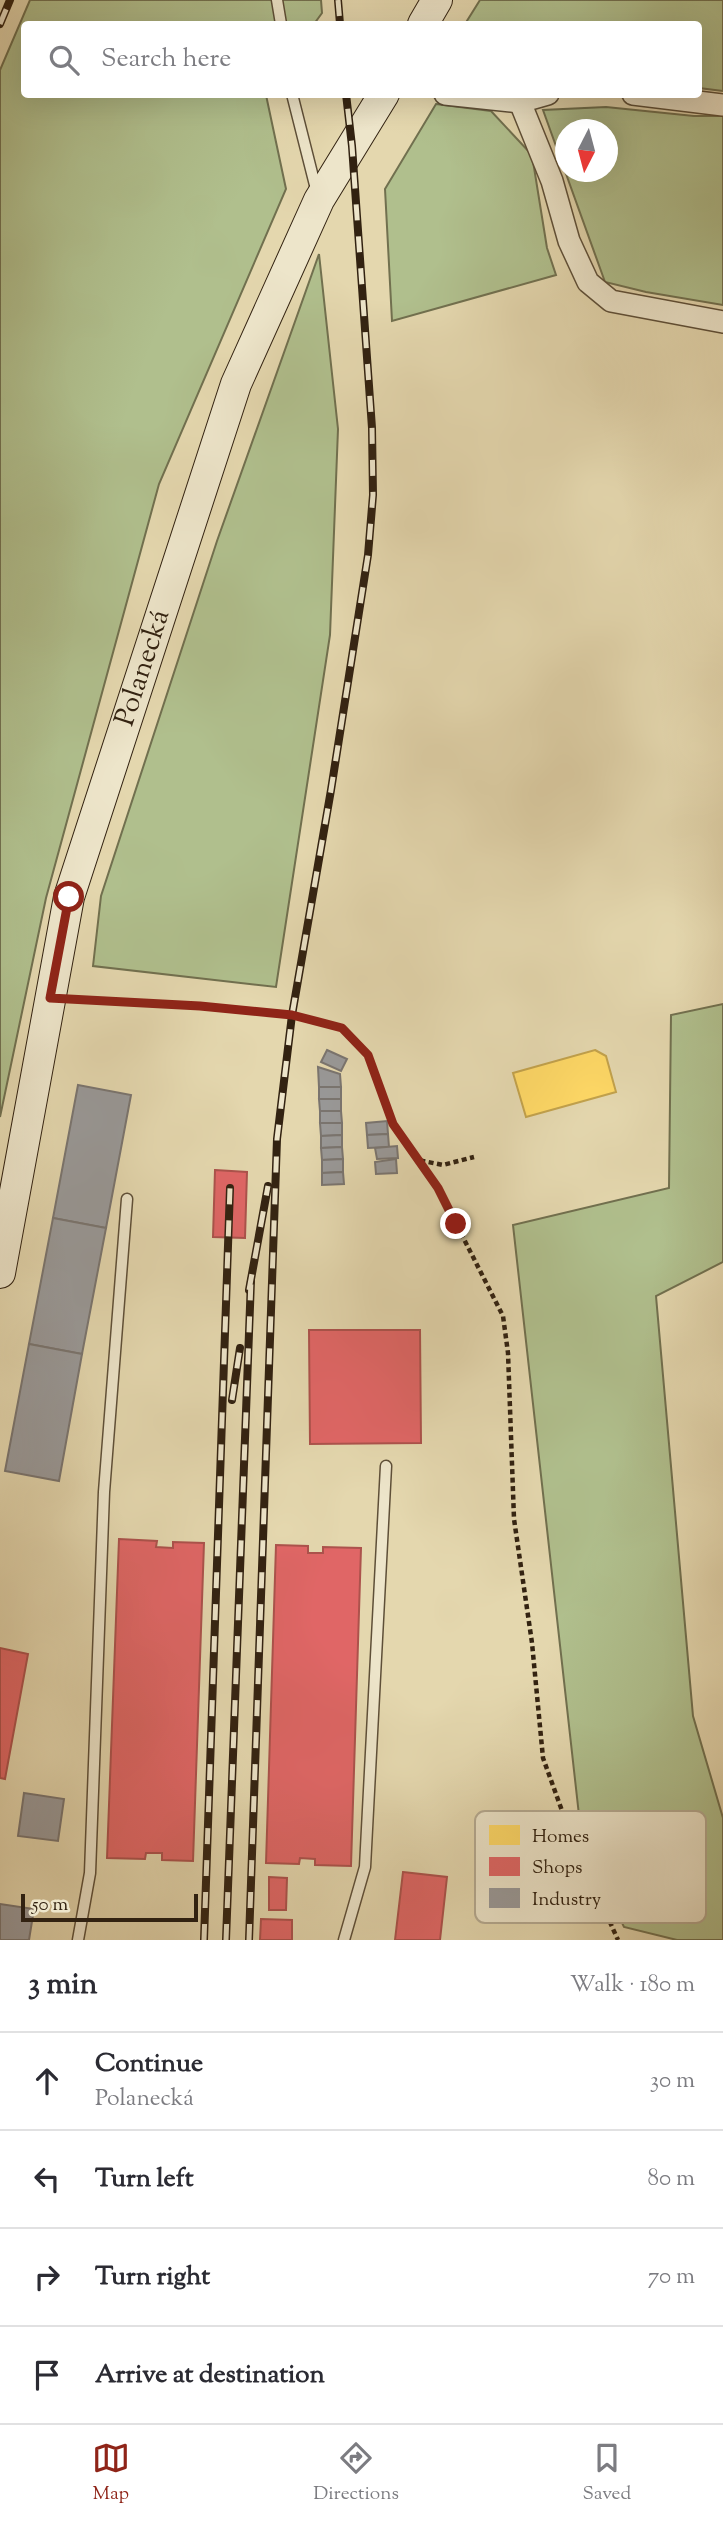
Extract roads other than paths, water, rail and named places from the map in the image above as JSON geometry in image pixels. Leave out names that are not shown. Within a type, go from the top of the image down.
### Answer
[{"type":"street","points":[[425,21],[436,0]]},
{"type":"street","name":"Polanecká","points":[[0,1273],[69,897],[236,384],[319,200],[382,98]]},
{"type":"street","points":[[482,98],[520,102],[534,98]]},
{"type":"street","points":[[663,98],[723,106]]},
{"type":"street","points":[[520,102],[552,181],[569,241],[588,282],[611,301],[723,322]]},
{"type":"lane","points":[[277,0],[280,21]]},
{"type":"lane","points":[[293,98],[319,200]]},
{"type":"lane","points":[[78,1940],[90,1873],[104,1492],[127,1199]]},
{"type":"lane","points":[[344,1940],[365,1867],[386,1466]]},
{"type":"railway","points":[[0,24],[10,0]]},
{"type":"railway","points":[[338,0],[340,21]]},
{"type":"railway","points":[[249,1940],[277,1139],[292,1015],[368,555],[373,495],[372,428],[346,98]]},
{"type":"railway","points":[[249,1290],[268,1186]]},
{"type":"railway","points":[[204,1940],[230,1188]]},
{"type":"railway","points":[[226,1940],[251,1280]]},
{"type":"railway","points":[[232,1400],[240,1348]]}]
